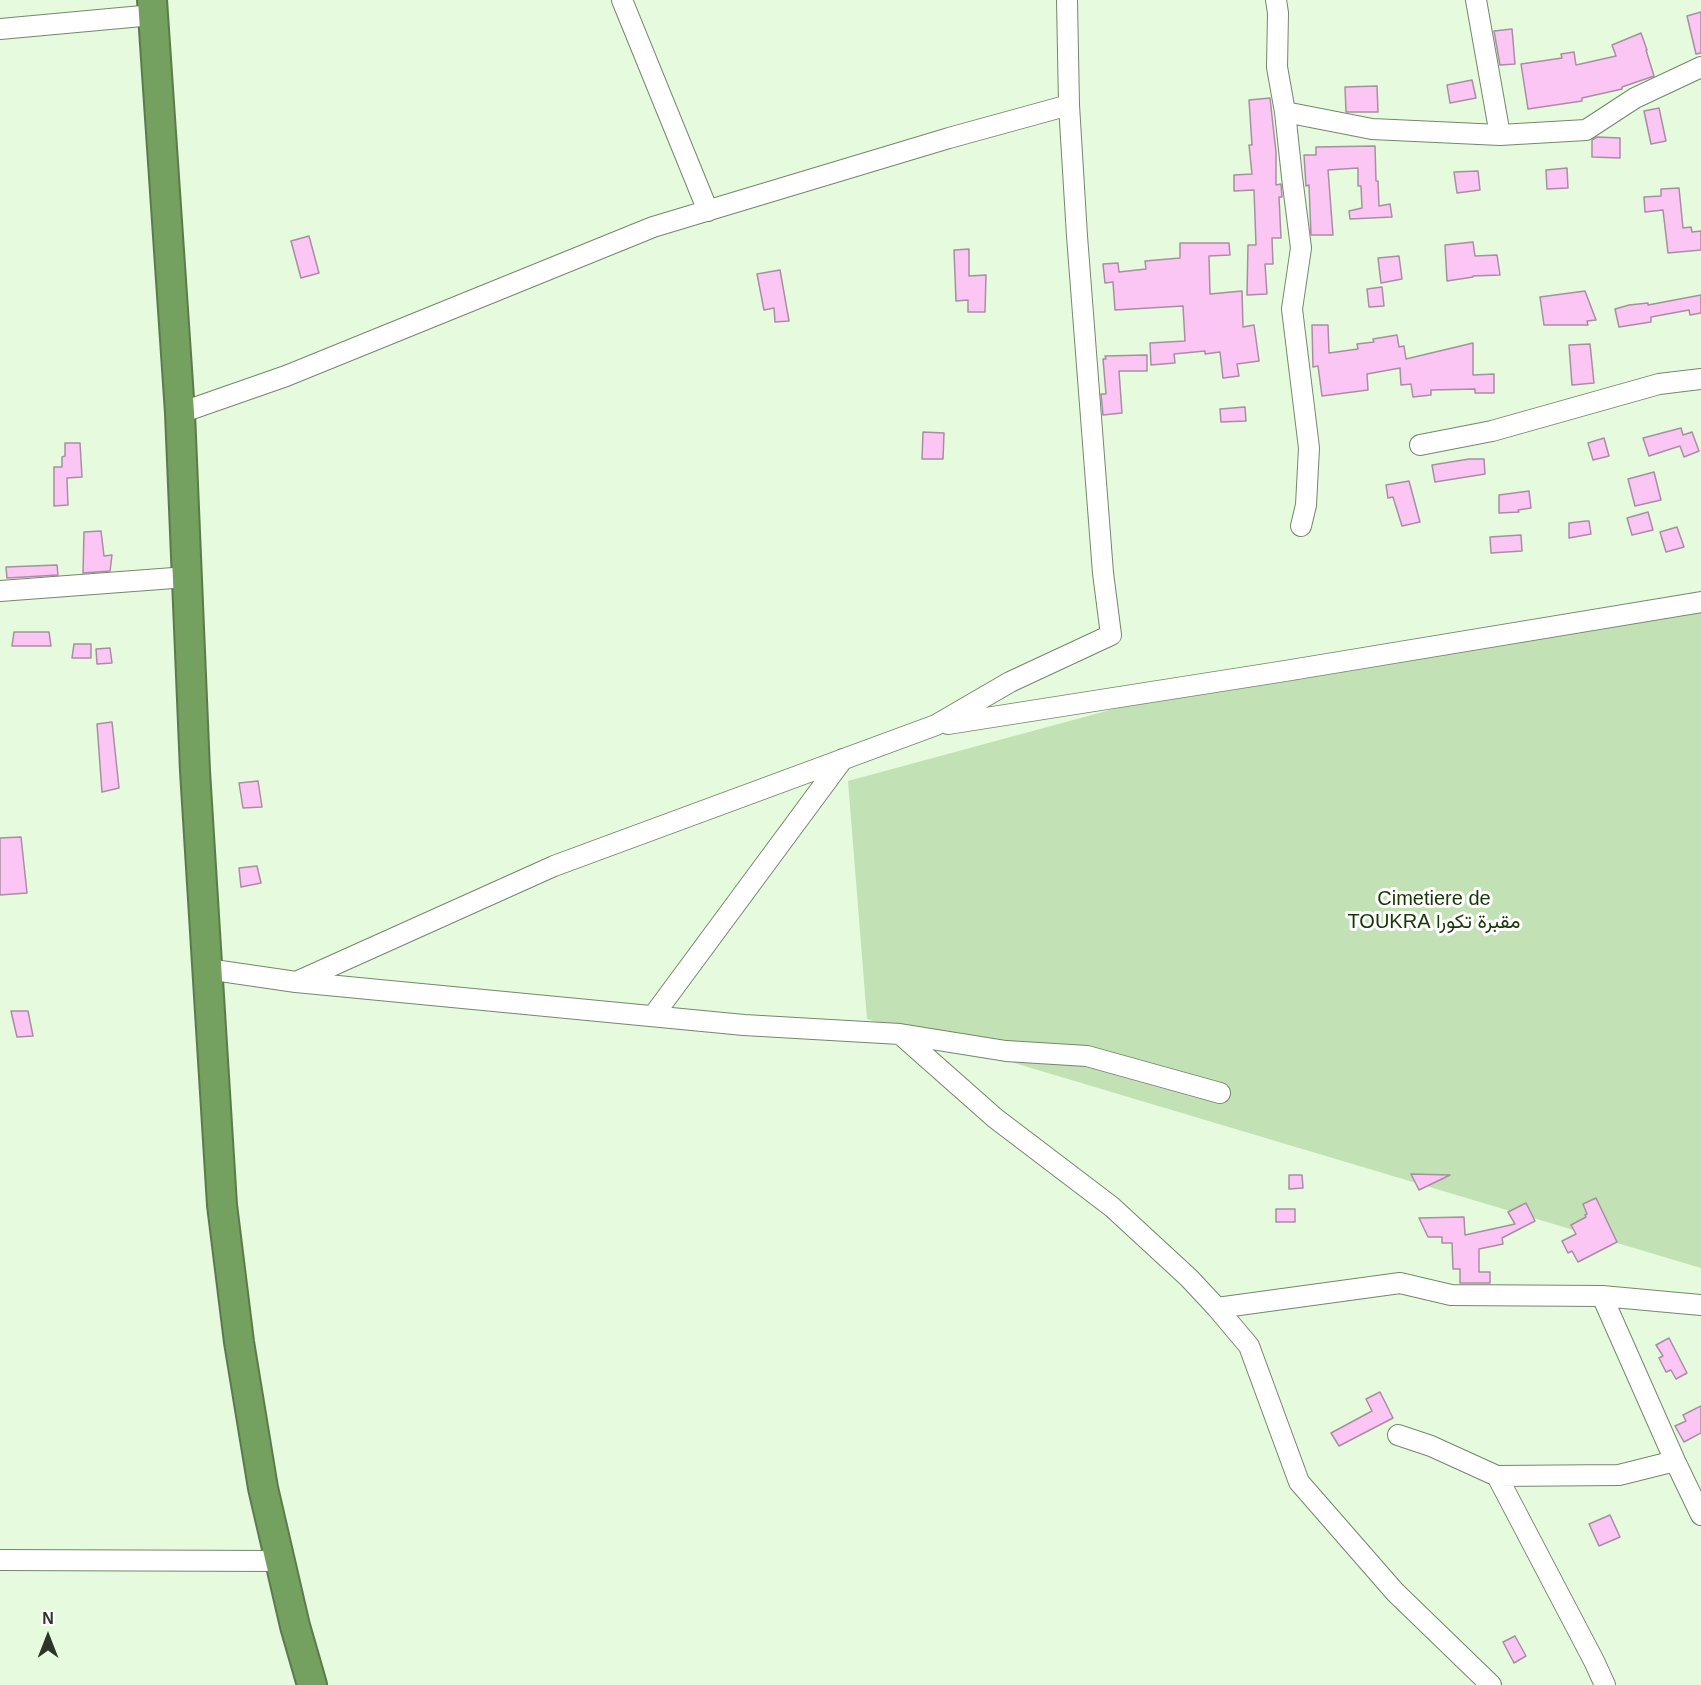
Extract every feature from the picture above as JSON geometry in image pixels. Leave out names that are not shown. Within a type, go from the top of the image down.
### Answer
[{"type":"highway","points":[[152,8],[180,413],[195,771],[222,1205],[239,1342],[263,1488],[295,1626],[312,1685]]},
{"type":"street","points":[[622,0],[708,211]]},
{"type":"street","points":[[296,982],[554,866],[936,725],[1010,682],[1111,635],[1103,573],[1069,105],[1067,0]]},
{"type":"street","points":[[1276,0],[1278,13],[1277,67],[1285,112],[1301,248],[1292,309],[1309,448],[1306,505],[1301,526]]},
{"type":"street","points":[[1476,0],[1500,135]]},
{"type":"street","points":[[0,29],[152,8]]},
{"type":"street","points":[[1285,112],[1372,129],[1500,135],[1586,130],[1635,98],[1701,67]]},
{"type":"street","points":[[180,413],[286,376],[653,227],[949,138],[1069,105]]},
{"type":"street","points":[[1420,445],[1492,431],[1659,384],[1701,379]]},
{"type":"street","points":[[0,591],[187,577]]},
{"type":"street","points":[[936,725],[1285,671],[1701,602]]},
{"type":"street","points":[[653,1016],[843,759]]},
{"type":"street","points":[[207,969],[296,982],[744,1025],[900,1034],[1006,1051],[1087,1056],[1220,1093]]},
{"type":"street","points":[[900,1034],[995,1118],[1113,1207],[1189,1278],[1217,1308],[1249,1346],[1299,1482],[1395,1592],[1491,1685]]},
{"type":"street","points":[[1217,1308],[1400,1283],[1451,1295],[1602,1296],[1701,1305]]},
{"type":"street","points":[[1602,1296],[1701,1515]]},
{"type":"street","points":[[1398,1435],[1431,1446],[1497,1476],[1619,1475],[1675,1461]]},
{"type":"street","points":[[1497,1476],[1605,1685]]},
{"type":"street","points":[[0,1560],[279,1561]]},
{"type":"green space","name":"Cimetiere de TOUKRA مقبرة تكورا","points":[[1701,607],[1701,1268],[867,1019],[848,781],[1291,661]]},
{"type":"building","points":[[1701,12],[1701,53],[1696,54],[1687,16]]},
{"type":"building","points":[[1512,29],[1515,64],[1500,65],[1494,31]]},
{"type":"building","points":[[1641,33],[1654,76],[1622,87],[1622,89],[1582,98],[1582,101],[1528,109],[1521,64],[1562,58],[1561,54],[1574,52],[1576,65],[1616,56],[1612,45]]},
{"type":"building","points":[[1472,80],[1476,98],[1450,103],[1447,85]]},
{"type":"building","points":[[1377,86],[1378,112],[1346,112],[1345,87]]},
{"type":"building","points":[[1270,98],[1276,152],[1276,185],[1281,184],[1282,197],[1279,197],[1281,238],[1272,238],[1273,264],[1265,264],[1267,294],[1247,295],[1248,245],[1256,245],[1254,190],[1234,191],[1234,175],[1252,174],[1249,145],[1252,145],[1249,100]]},
{"type":"building","points":[[1659,108],[1666,141],[1651,144],[1644,111]]},
{"type":"building","points":[[1597,137],[1620,138],[1620,158],[1592,157],[1592,140]]},
{"type":"building","points":[[1375,146],[1379,206],[1390,204],[1392,217],[1350,219],[1349,211],[1362,208],[1358,168],[1328,170],[1333,235],[1311,235],[1309,185],[1306,186],[1304,155],[1316,155],[1316,147]]},
{"type":"building","points":[[1567,168],[1568,188],[1547,189],[1546,170]]},
{"type":"building","points":[[1478,171],[1480,190],[1457,193],[1454,172]]},
{"type":"building","points":[[1679,188],[1683,228],[1691,227],[1692,232],[1701,231],[1701,250],[1668,253],[1663,210],[1645,212],[1644,197],[1661,196],[1661,189]]},
{"type":"building","points":[[309,236],[319,273],[301,278],[291,241]]},
{"type":"building","points":[[1473,242],[1475,256],[1497,255],[1500,275],[1473,276],[1447,281],[1445,245]]},
{"type":"building","points":[[1180,243],[1229,243],[1230,255],[1209,256],[1210,294],[1242,291],[1243,327],[1254,325],[1259,361],[1237,364],[1239,376],[1223,378],[1220,352],[1174,354],[1175,363],[1151,365],[1150,343],[1185,341],[1183,306],[1115,310],[1113,282],[1105,283],[1103,264],[1118,263],[1119,272],[1146,269],[1145,261],[1180,258]]},
{"type":"building","points":[[969,249],[969,276],[986,275],[985,312],[968,312],[968,300],[956,301],[954,250]]},
{"type":"building","points":[[1399,256],[1402,279],[1381,283],[1378,258]]},
{"type":"building","points":[[780,270],[789,321],[775,322],[774,308],[764,310],[757,274]]},
{"type":"building","points":[[1382,287],[1384,306],[1369,307],[1367,289]]},
{"type":"building","points":[[1585,291],[1596,320],[1587,321],[1588,325],[1544,325],[1540,297]]},
{"type":"building","points":[[1701,295],[1701,313],[1690,315],[1689,310],[1651,317],[1651,322],[1619,327],[1615,309]]},
{"type":"building","points":[[1312,325],[1328,325],[1329,353],[1358,349],[1357,344],[1397,335],[1399,347],[1404,346],[1406,359],[1473,343],[1473,375],[1494,374],[1494,393],[1475,393],[1475,389],[1431,390],[1431,395],[1413,397],[1411,384],[1401,385],[1400,368],[1367,374],[1368,390],[1322,396],[1318,366],[1313,367]]},
{"type":"building","points":[[1590,344],[1594,383],[1572,385],[1569,345]]},
{"type":"building","points":[[1147,355],[1147,371],[1119,371],[1122,413],[1103,415],[1101,394],[1106,394],[1103,359],[1106,359],[1105,356]]},
{"type":"building","points":[[1245,407],[1246,421],[1221,422],[1220,409]]},
{"type":"building","points":[[1681,428],[1683,435],[1692,432],[1699,451],[1684,457],[1680,446],[1649,456],[1643,438]]},
{"type":"building","points":[[923,432],[944,433],[943,459],[922,459]]},
{"type":"building","points":[[1604,438],[1609,456],[1593,460],[1588,443]]},
{"type":"building","points":[[65,443],[80,443],[82,477],[67,478],[68,505],[54,506],[54,467],[62,467]]},
{"type":"building","points":[[1484,459],[1485,474],[1435,482],[1432,465]]},
{"type":"building","points":[[1654,472],[1661,500],[1635,506],[1628,479]]},
{"type":"building","points":[[1409,481],[1420,522],[1402,526],[1393,497],[1388,498],[1386,485]]},
{"type":"building","points":[[1529,491],[1531,508],[1518,510],[1519,512],[1499,513],[1499,495]]},
{"type":"building","points":[[1648,512],[1653,530],[1632,535],[1627,518]]},
{"type":"building","points":[[1589,521],[1591,534],[1569,538],[1569,523]]},
{"type":"building","points":[[1677,527],[1684,547],[1666,552],[1660,532]]},
{"type":"building","points":[[101,531],[104,556],[112,555],[110,571],[83,573],[84,532]]},
{"type":"building","points":[[1521,535],[1522,551],[1491,553],[1490,537]]},
{"type":"building","points":[[57,565],[58,575],[7,578],[6,567]]},
{"type":"building","points":[[14,632],[49,632],[51,646],[12,646]]},
{"type":"building","points":[[74,644],[91,644],[91,658],[72,658]]},
{"type":"building","points":[[110,648],[112,663],[97,664],[96,649]]},
{"type":"building","points":[[112,722],[119,788],[102,792],[97,724]]},
{"type":"building","points":[[258,781],[262,807],[243,808],[239,783]]},
{"type":"building","points":[[21,837],[27,893],[0,895],[0,838]]},
{"type":"building","points":[[257,866],[261,883],[241,887],[239,868]]},
{"type":"building","points":[[11,1011],[28,1011],[33,1036],[17,1037]]},
{"type":"building","points":[[1411,1174],[1450,1175],[1419,1190]]},
{"type":"building","points":[[1289,1175],[1302,1175],[1303,1188],[1289,1189]]},
{"type":"building","points":[[1596,1198],[1617,1242],[1578,1262],[1572,1251],[1568,1253],[1562,1241],[1576,1234],[1571,1225],[1586,1217],[1583,1204]]},
{"type":"building","points":[[1526,1203],[1535,1221],[1502,1238],[1503,1244],[1479,1249],[1479,1272],[1490,1272],[1490,1283],[1460,1283],[1460,1269],[1453,1269],[1452,1243],[1442,1243],[1442,1237],[1428,1237],[1419,1218],[1464,1217],[1465,1235],[1515,1224],[1508,1212]]},
{"type":"building","points":[[1276,1209],[1295,1209],[1295,1222],[1276,1222]]},
{"type":"building","points":[[1669,1338],[1687,1373],[1676,1379],[1671,1370],[1666,1372],[1659,1358],[1663,1356],[1656,1345]]},
{"type":"building","points":[[1380,1392],[1393,1418],[1339,1446],[1331,1433],[1372,1411],[1366,1399]]},
{"type":"building","points":[[1701,1406],[1701,1433],[1684,1442],[1675,1426],[1686,1421],[1683,1415]]},
{"type":"building","points":[[1610,1515],[1620,1537],[1599,1546],[1589,1524]]},
{"type":"building","points":[[1515,1636],[1526,1656],[1514,1663],[1503,1642]]}]
